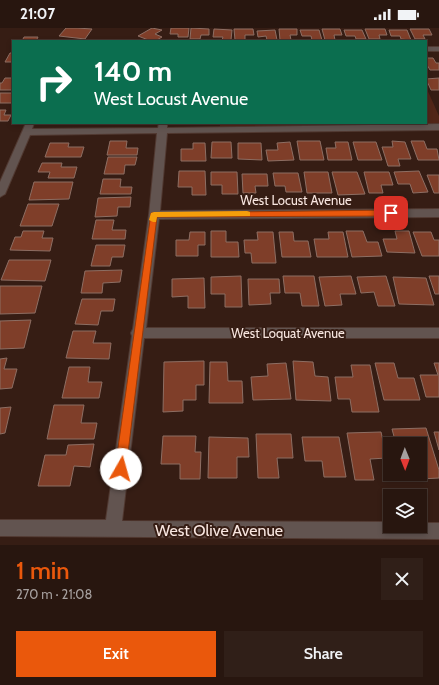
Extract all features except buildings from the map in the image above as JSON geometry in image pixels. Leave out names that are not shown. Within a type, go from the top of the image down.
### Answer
[{"type":"street","points":[[427,49],[439,49]]},
{"type":"street","points":[[113,529],[137,333],[154,215],[162,126]]},
{"type":"street","points":[[0,194],[28,127],[439,127]]},
{"type":"street","name":"West Locust Avenue","points":[[154,215],[439,213]]},
{"type":"street","name":"West Loquat Avenue","points":[[137,333],[439,332]]},
{"type":"street","name":"West Olive Avenue","points":[[0,528],[439,531]]},
{"type":"shaded area","points":[[427,89],[439,116],[439,126],[220,127],[220,124],[427,124]]},
{"type":"slow traffic","points":[[153,220],[154,215],[247,214]]},
{"type":"route","points":[[121,469],[137,333],[154,215],[391,213]]}]
